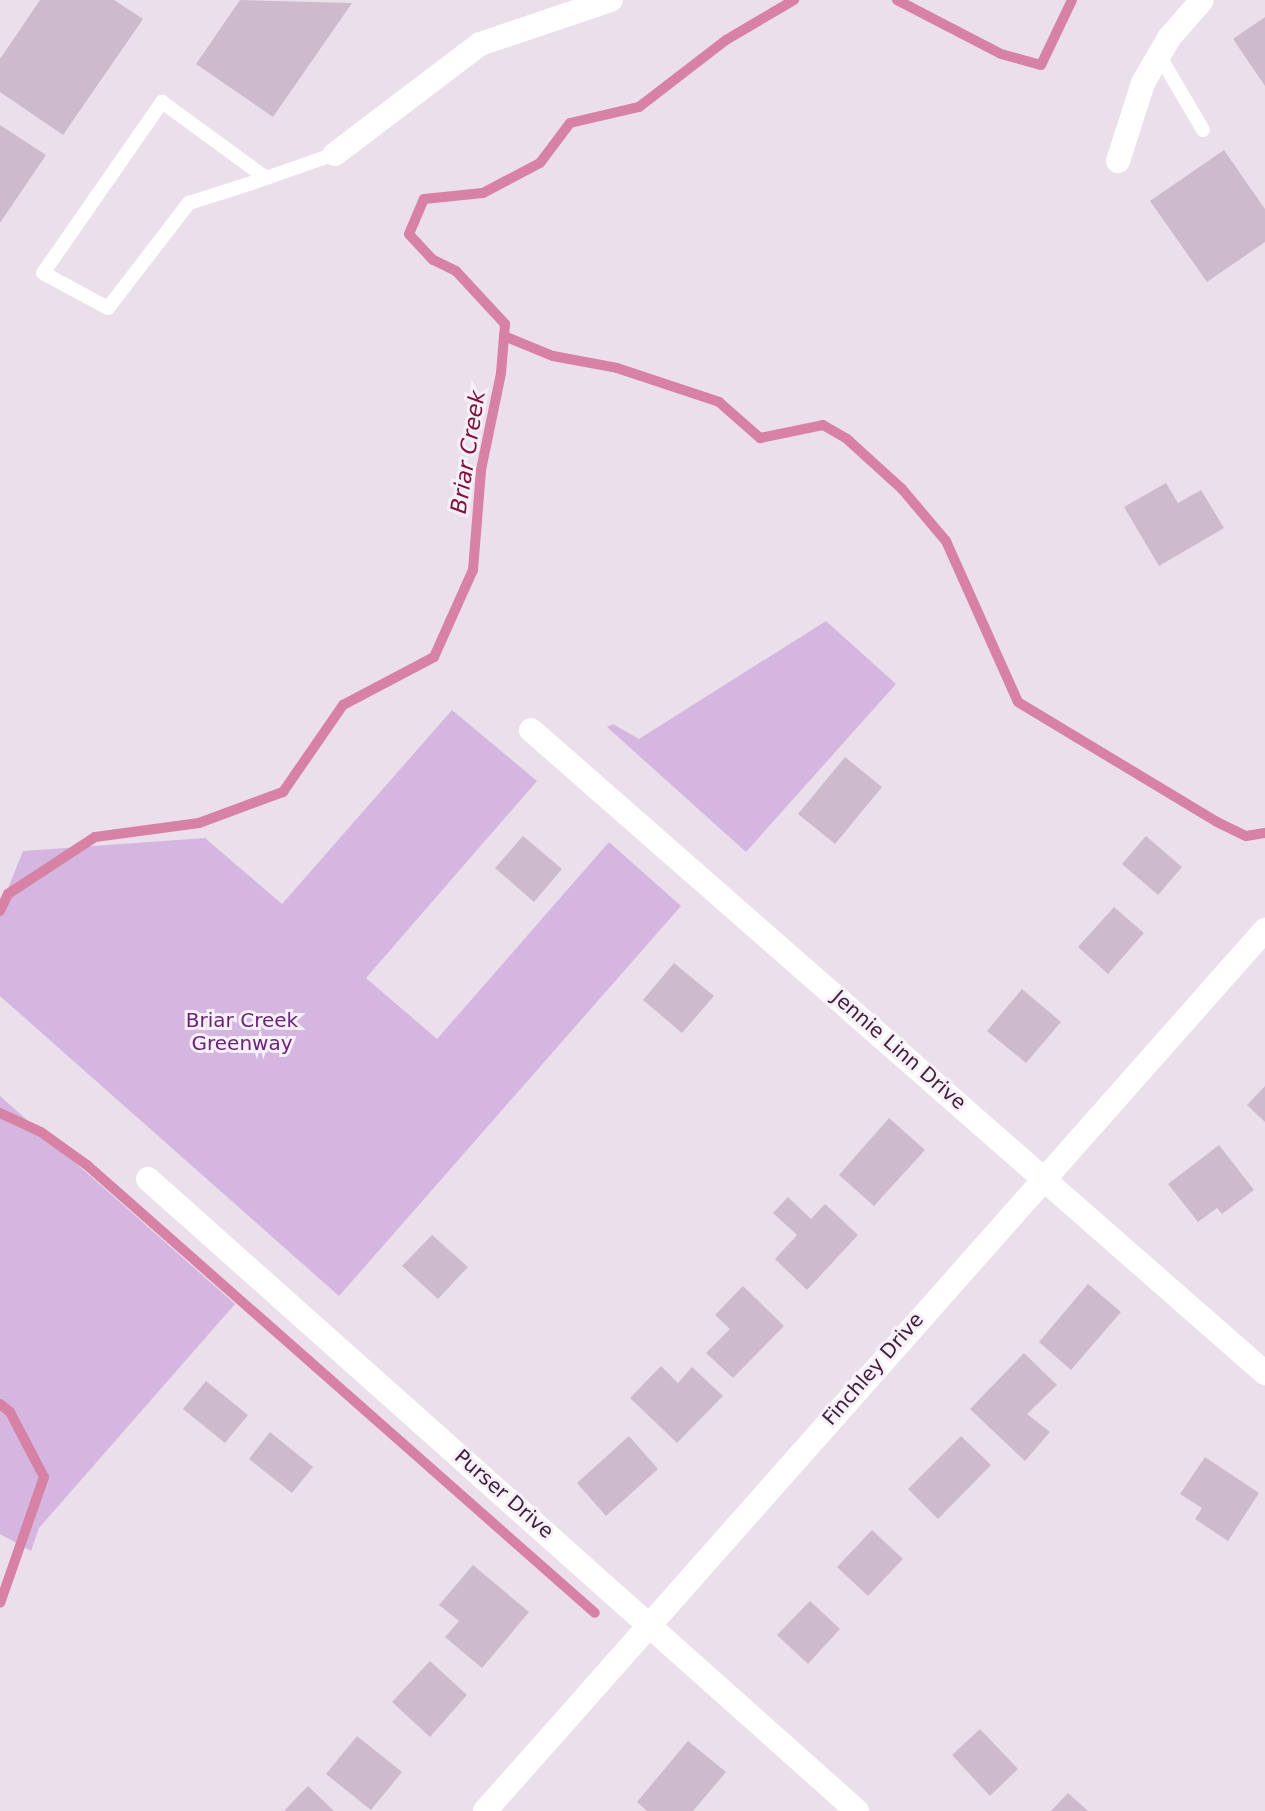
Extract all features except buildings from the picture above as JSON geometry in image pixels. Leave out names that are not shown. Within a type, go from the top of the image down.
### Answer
[{"type":"street","points":[[335,154],[480,44],[611,0]]},
{"type":"street","points":[[1118,161],[1128,117],[1159,55],[1202,0]]},
{"type":"street","name":"Jennie Linn Drive","points":[[531,730],[1265,1373]]},
{"type":"street","name":"Finchley Drive","points":[[485,1811],[1265,930]]},
{"type":"street","name":"Purser Drive","points":[[148,1179],[857,1811]]},
{"type":"lane","points":[[1159,55],[1203,130]]},
{"type":"lane","points":[[266,178],[162,102],[43,273],[108,308],[189,203],[266,178],[335,154]]},
{"type":"green space","points":[[826,621],[896,684],[746,852],[607,727],[613,724],[639,739]]},
{"type":"green space","name":"Briar Creek Greenway","points":[[452,710],[537,781],[366,978],[437,1039],[609,842],[681,906],[339,1296],[0,996],[0,908],[23,851],[205,838],[282,904]]},
{"type":"green space","points":[[0,1096],[235,1304],[39,1528],[31,1551],[0,1534]]},
{"type":"waterway","name":"Briar Creek","points":[[0,911],[8,894],[95,837],[199,823],[283,792],[343,705],[434,657],[473,570],[481,470],[501,373],[505,324],[456,271],[433,260],[409,234],[424,199],[483,193],[540,163],[570,123],[639,107],[726,40],[794,0]]},
{"type":"waterway","name":"Briar Creek","points":[[897,0],[1001,54],[1041,65],[1072,0]]},
{"type":"waterway","points":[[504,336],[553,356],[617,368],[719,402],[760,438],[823,425],[847,439],[902,489],[946,541],[1018,702],[1217,822],[1246,836],[1265,833]]},
{"type":"waterway","points":[[0,1113],[41,1132],[87,1165],[595,1613]]},
{"type":"waterway","name":"Briar Creek","points":[[0,1404],[10,1412],[44,1477],[0,1603]]}]
